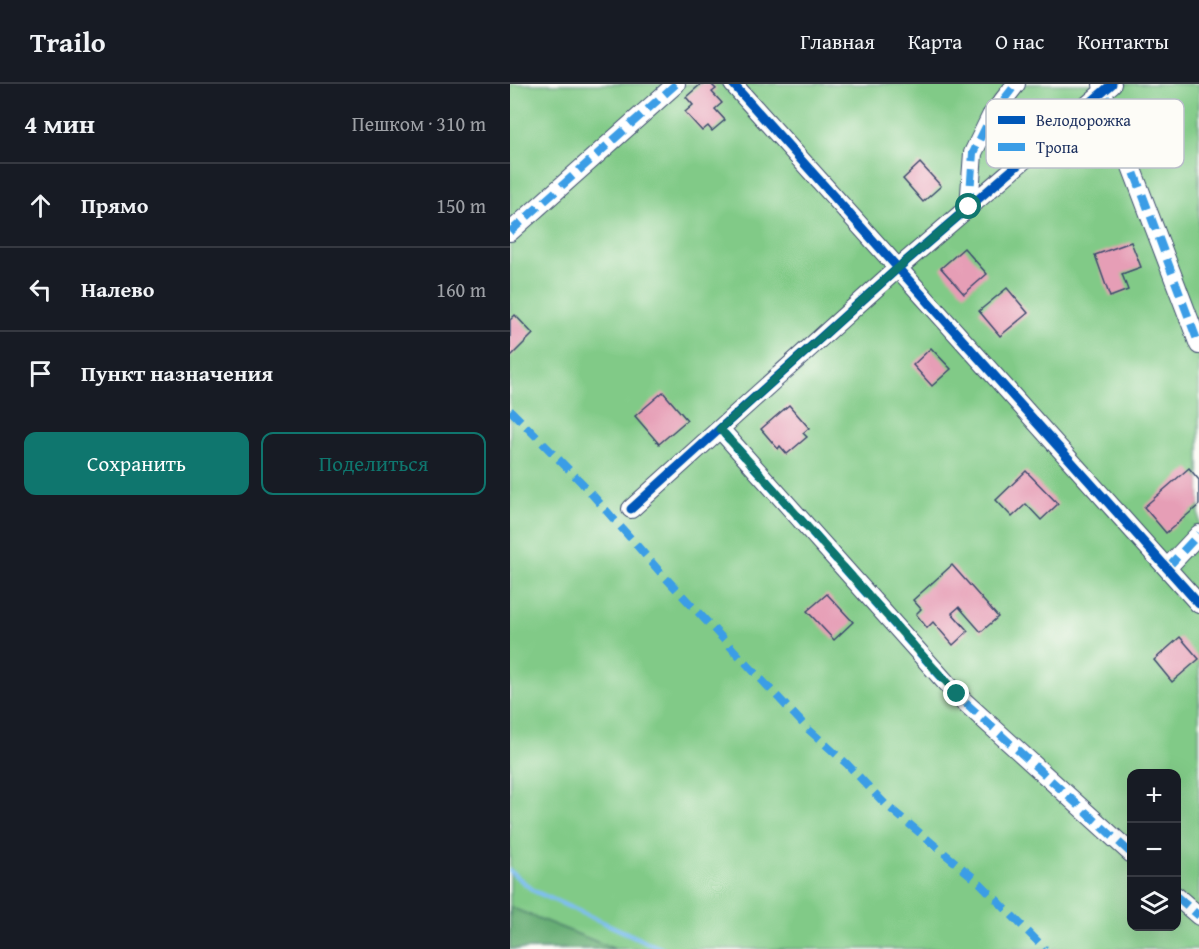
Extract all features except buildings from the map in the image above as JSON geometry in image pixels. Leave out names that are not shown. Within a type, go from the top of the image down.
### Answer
[{"type":"street","points":[[510,232],[676,84]]},
{"type":"street","points":[[733,84],[1199,604]]},
{"type":"street","points":[[1005,99],[1016,84]]},
{"type":"street","points":[[1092,99],[1106,87]]},
{"type":"street","points":[[969,207],[973,153],[986,128]]},
{"type":"street","points":[[631,510],[898,268],[1014,168]]},
{"type":"street","points":[[1135,168],[1199,345]]},
{"type":"street","points":[[720,429],[957,694],[1127,850]]},
{"type":"street","points":[[1167,568],[1199,534]]},
{"type":"street","points":[[1181,900],[1199,916]]},
{"type":"green space","points":[[510,84],[1199,84],[1199,949],[510,949]]},
{"type":"green space","points":[[510,907],[615,949],[510,949]]},
{"type":"waterway","points":[[510,871],[534,891],[662,949]]},
{"type":"marked path","points":[[510,232],[676,84]]},
{"type":"marked path","points":[[1004,99],[1016,84]]},
{"type":"marked path","points":[[1102,87],[1107,99]]},
{"type":"marked path","points":[[969,207],[973,153],[986,126]]},
{"type":"marked path","points":[[1132,168],[1199,345]]},
{"type":"marked path","points":[[510,410],[582,483],[661,573],[807,728],[847,764],[885,804],[980,883],[1045,949]]},
{"type":"marked path","points":[[720,429],[957,695],[1127,849]]},
{"type":"marked path","points":[[1167,568],[1199,534]]},
{"type":"marked path","points":[[1181,900],[1199,916]]},
{"type":"cycle path","points":[[733,84],[1199,604]]},
{"type":"cycle path","points":[[1095,99],[1112,84]]},
{"type":"cycle path","points":[[631,509],[898,268],[1014,168]]},
{"type":"route","points":[[957,694],[720,429],[969,207]]}]
